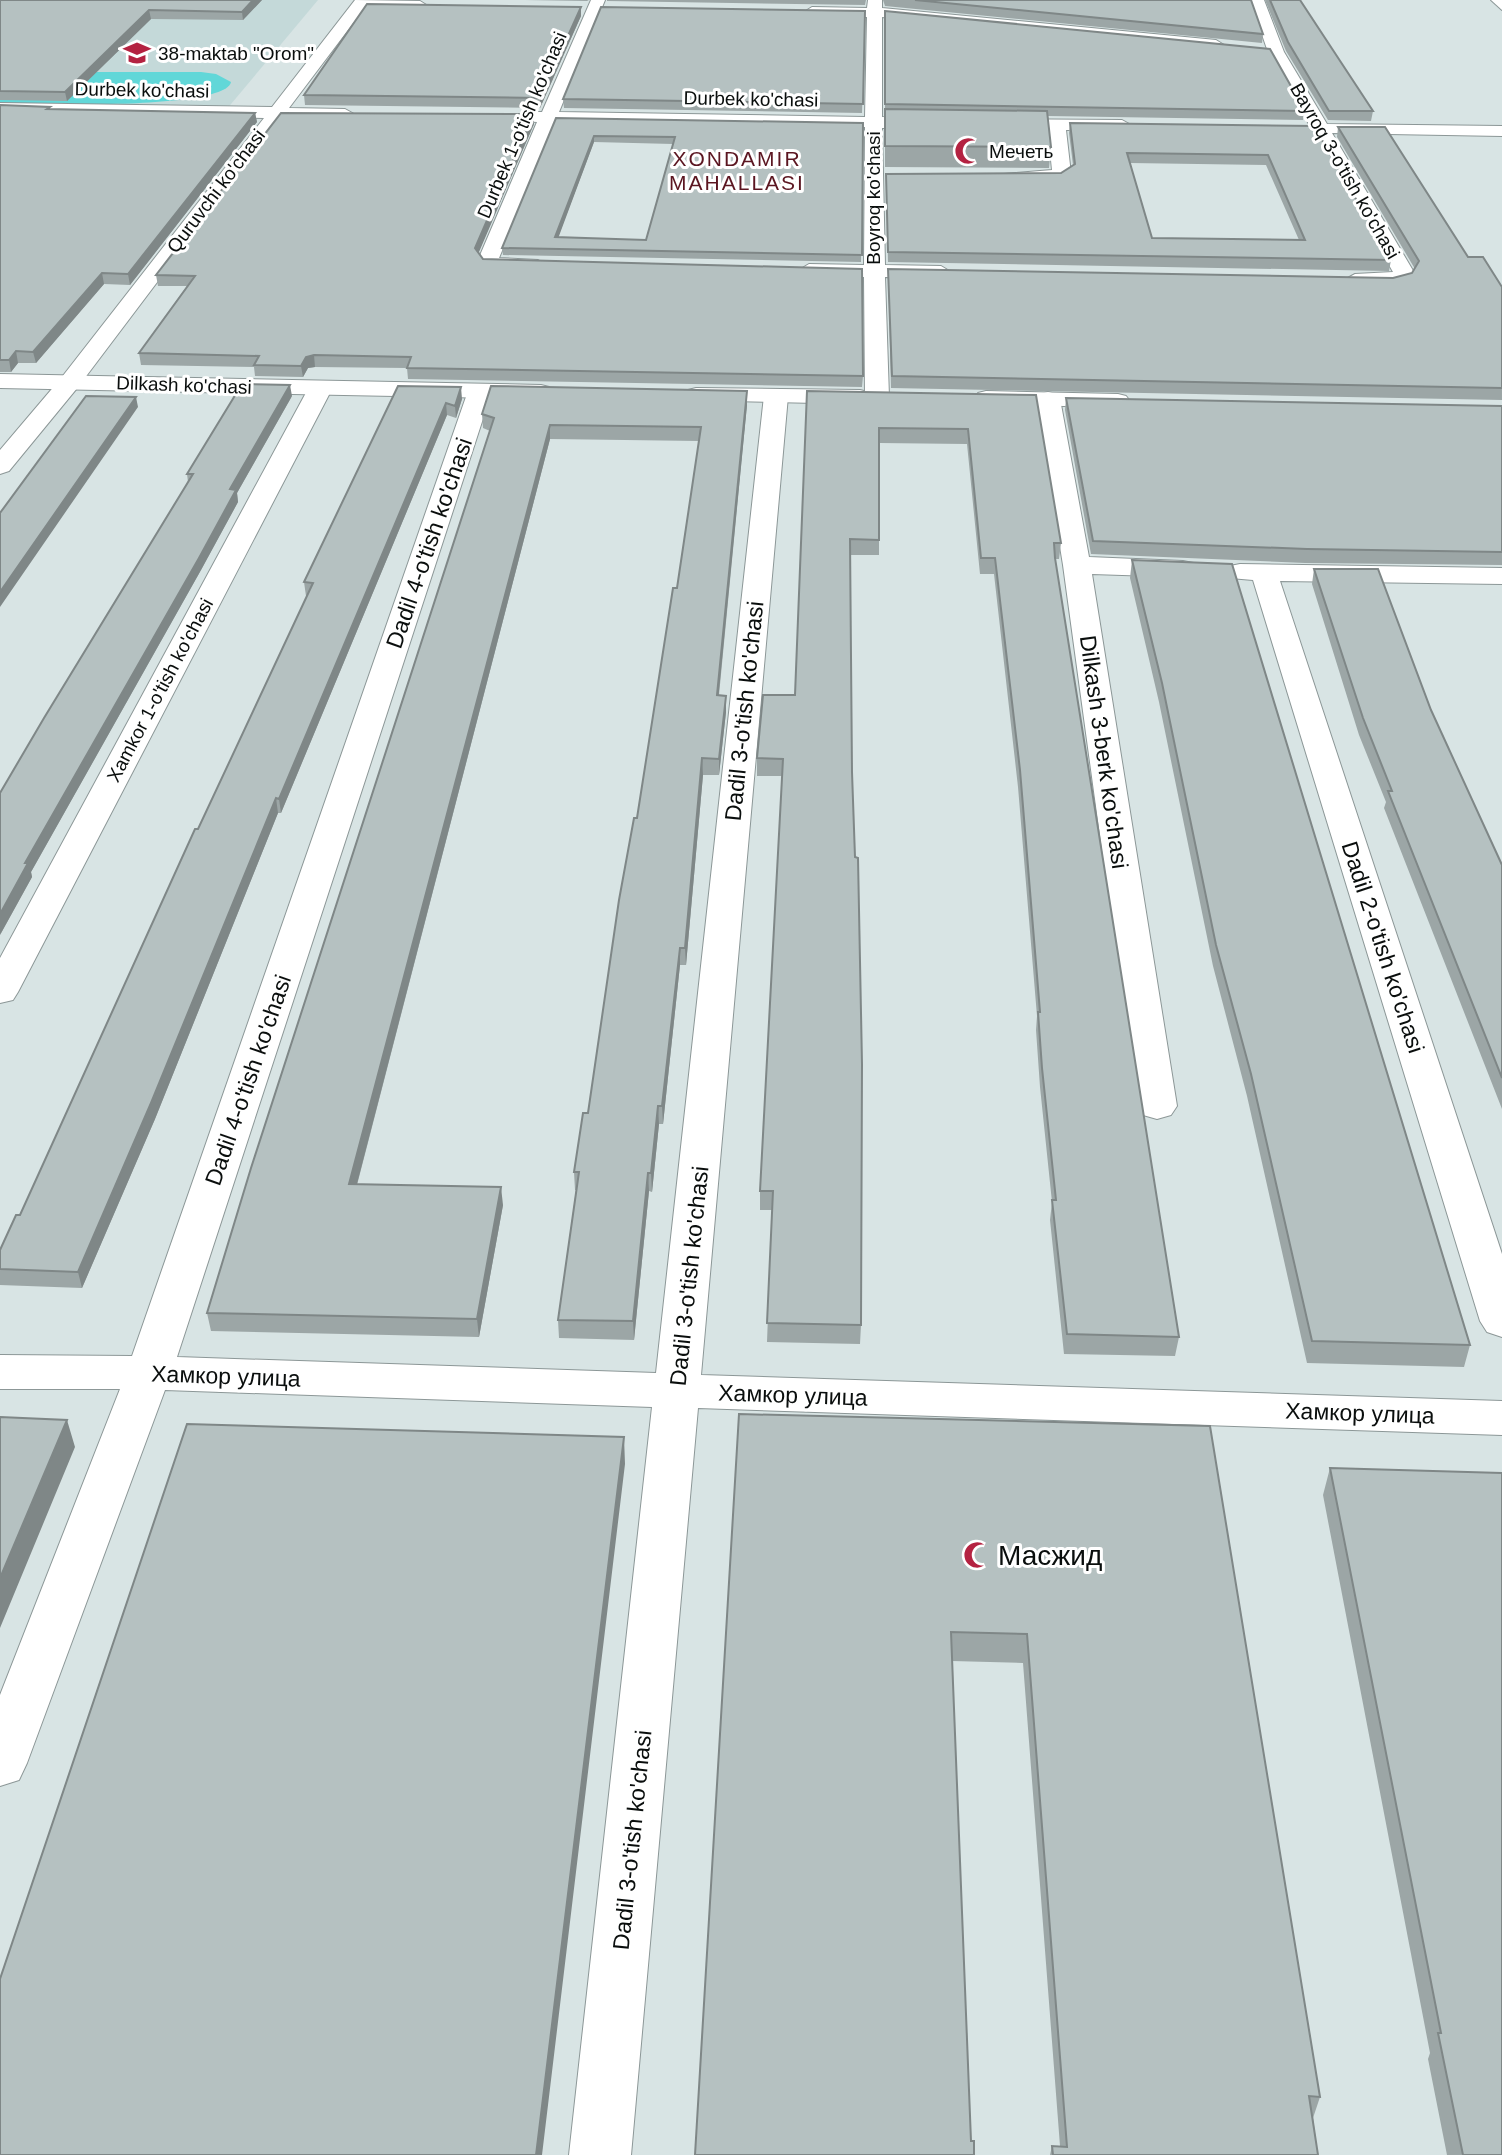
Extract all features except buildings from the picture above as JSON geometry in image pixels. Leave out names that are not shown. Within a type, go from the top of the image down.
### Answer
[{"type":"street","name":"Bayroq 3-o'tish ko'chasi","points":[[1256,0],[1269,51],[1321,127],[1405,274],[1402,278],[1391,281],[1337,280]]},
{"type":"street","points":[[1498,0],[1502,5]]},
{"type":"street","points":[[361,3],[442,7]]},
{"type":"street","name":"Quruvchi ko'chasi","points":[[0,466],[70,382],[361,3]]},
{"type":"street","name":"Durbek 1-o'tish ko'chasi","points":[[560,266],[493,264],[488,260],[595,6]]},
{"type":"street","points":[[794,11],[875,6],[910,13],[1106,27],[1237,47]]},
{"type":"street","name":"Boyroq ko'chasi","points":[[875,6],[872,122],[879,176],[873,271],[877,397]]},
{"type":"street","name":"Durbek ko'chasi","points":[[2,110],[358,114]]},
{"type":"street","name":"Durbek ko'chasi","points":[[509,117],[951,123]]},
{"type":"street","points":[[977,123],[1140,125]]},
{"type":"street","points":[[997,178],[1039,178],[1062,174],[1056,124]]},
{"type":"street","points":[[1293,127],[1502,131]]},
{"type":"street","points":[[792,270],[955,272]]},
{"type":"street","name":"Dilkash ko'chasi","points":[[0,381],[560,392]]},
{"type":"street","name":"Xamkor 1-o'tish ko'chasi","points":[[0,992],[320,389]]},
{"type":"street","name":"Dadil 4-o'tish ko'chasi","points":[[0,1763],[149,1373],[480,391]]},
{"type":"street","points":[[668,394],[904,397]]},
{"type":"street","name":"Dadil 3-o'tish ko'chasi","points":[[600,2155],[776,396]]},
{"type":"street","points":[[969,398],[1143,401]]},
{"type":"street","name":"Dilkash 3-berk ko'chasi","points":[[1048,399],[1077,565],[1157,1106]]},
{"type":"street","points":[[1077,565],[1264,573],[1502,576]]},
{"type":"street","name":"Dadil 2-o'tish ko'chasi","points":[[1264,573],[1502,1321]]},
{"type":"street","name":"Хамкор улица","points":[[0,1372],[149,1373],[1502,1418]]},
{"type":"shaded area","name":"38-maktab \"Orom\"","points":[[0,0],[318,0],[226,110],[0,106]]},
{"type":"shaded area","points":[[32,72],[201,72],[216,74],[231,82],[221,91],[163,101],[125,104],[0,102],[0,77]]},
{"type":"place","name":"38-maktab \"Orom\"","points":[[137,53]]},
{"type":"place","name":"Мечеть","points":[[968,151]]},
{"type":"place","name":"Масжид","points":[[977,1555]]},
{"type":"district","name":"XONDAMIR MAHALLASI","points":[[737,170]]}]
